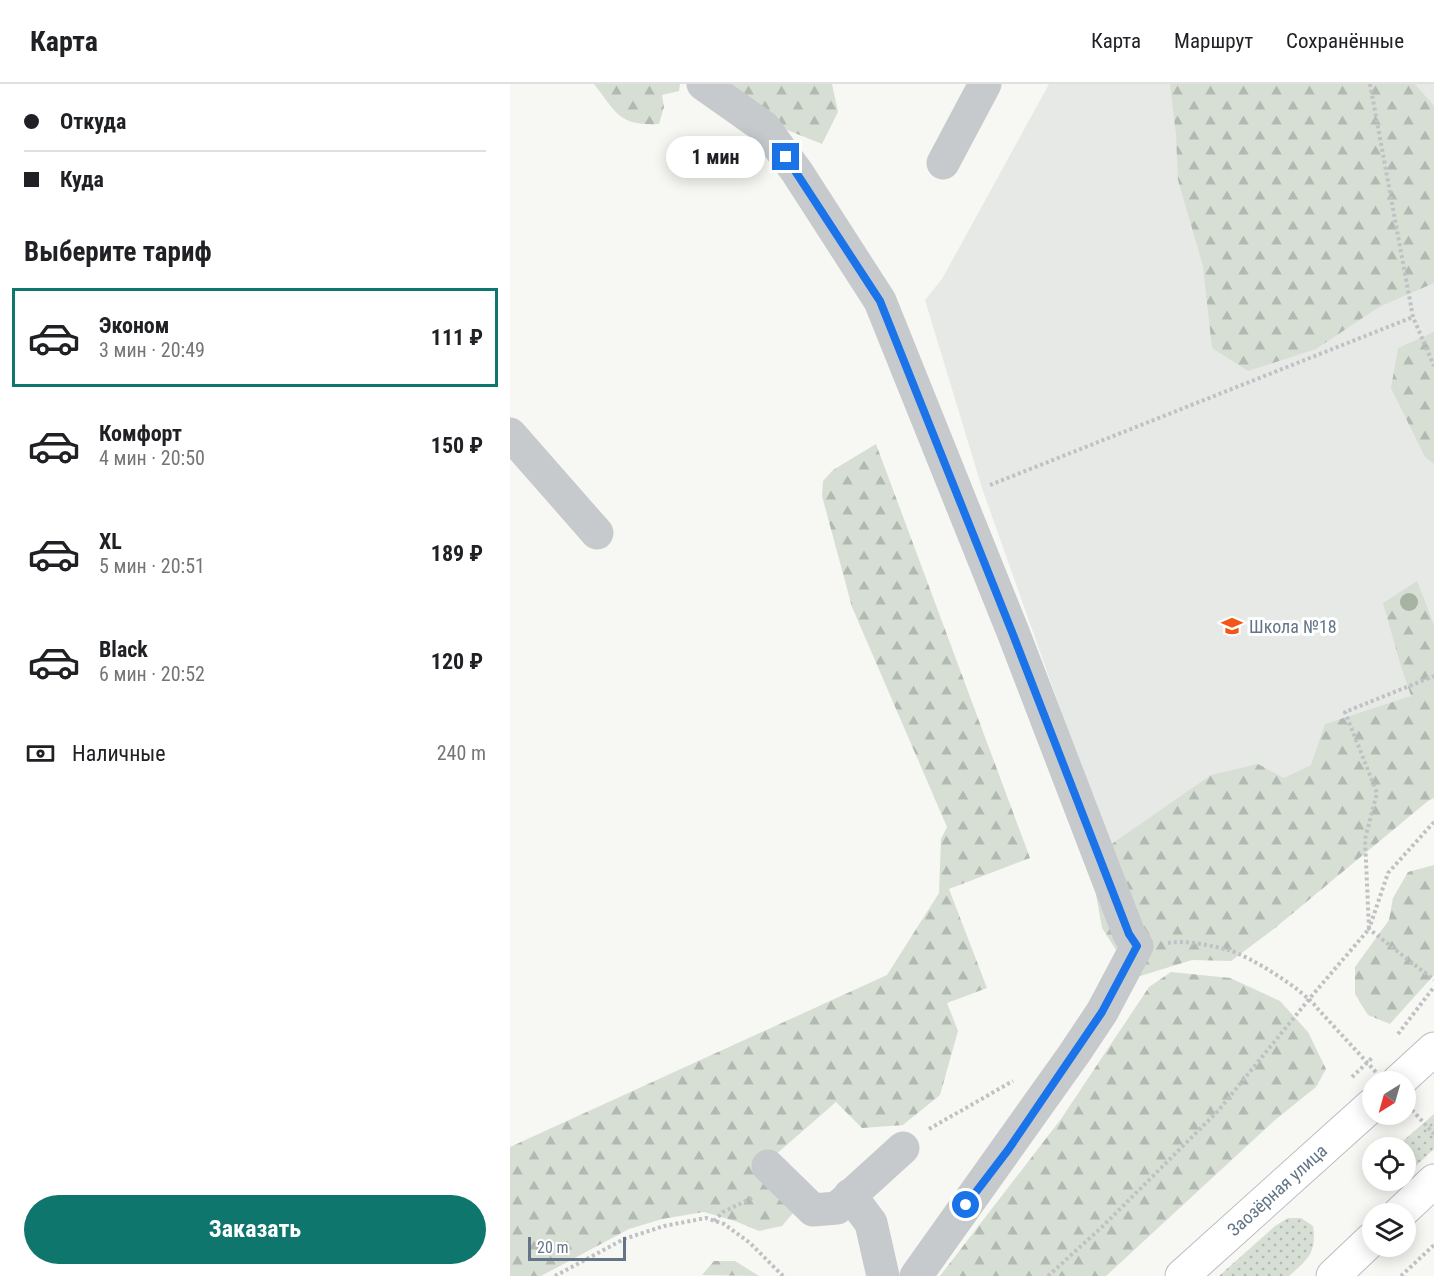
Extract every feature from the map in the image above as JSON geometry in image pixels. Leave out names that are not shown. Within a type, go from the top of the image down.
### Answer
[{"type":"main road","points":[[1410,1071],[1434,1049]]},
{"type":"main road","name":"Заозёрная улица","points":[[1182,1276],[1362,1114]]},
{"type":"main road","points":[[1411,1203],[1434,1181]]},
{"type":"main road","points":[[1333,1276],[1362,1248]]},
{"type":"lane","points":[[703,84],[764,127],[797,172],[880,301],[1129,934],[1137,946],[1102,1012],[1074,1054],[916,1276]]},
{"type":"lane","points":[[943,163],[984,84]]},
{"type":"lane","points":[[510,434],[597,533]]},
{"type":"lane","points":[[778,1177],[813,1210],[837,1208],[903,1149]]},
{"type":"lane","points":[[850,1195],[871,1223],[883,1276]]},
{"type":"path","points":[[1370,84],[1413,317],[1434,366]]},
{"type":"path","points":[[958,497],[1413,317]]},
{"type":"path","points":[[1434,676],[1345,712],[1377,793],[1365,839],[1369,929],[1434,980]]},
{"type":"path","points":[[1048,1276],[1102,1227],[1218,1111],[1369,929],[1388,873],[1434,822]]},
{"type":"path","points":[[1137,946],[1178,941],[1230,951],[1273,973],[1310,998],[1375,1071]]},
{"type":"path","points":[[1400,1032],[1434,987]]},
{"type":"path","points":[[903,1149],[919,1134],[952,1118],[1016,1079]]},
{"type":"path","points":[[1416,1114],[1434,1134]]},
{"type":"path","points":[[714,1221],[723,1212],[783,1184],[778,1177]]},
{"type":"path","points":[[555,1276],[624,1239],[664,1226],[706,1218],[724,1224],[750,1243],[783,1276]]},
{"type":"path","points":[[1401,1276],[1434,1245]]},
{"type":"shaded area","name":"Школа №18","points":[[1049,84],[1434,84],[1434,764],[1140,934],[982,488],[925,300],[942,279]]},
{"type":"green space","points":[[594,84],[680,84],[679,91],[662,95],[664,107],[659,124],[645,124],[635,123],[620,116]]},
{"type":"green space","points":[[727,84],[832,84],[838,112],[822,144],[767,122]]},
{"type":"green space","points":[[1170,84],[1415,84],[1434,106],[1434,283],[1379,307],[1316,349],[1248,371],[1212,348],[1203,266],[1178,180]]},
{"type":"green space","points":[[1434,332],[1434,464],[1425,457],[1391,388],[1398,348]]},
{"type":"green space","points":[[876,444],[1030,858],[949,889],[987,988],[947,1003],[958,1031],[940,1095],[903,1125],[862,1128],[836,1102],[774,1156],[799,1206],[782,1226],[759,1231],[704,1212],[662,1219],[629,1229],[541,1276],[510,1276],[510,1147],[887,975],[939,893],[941,839],[947,827],[852,607],[822,496],[823,481],[833,470]]},
{"type":"green space","points":[[1417,581],[1434,625],[1434,798],[1275,928],[1231,961],[1192,960],[1134,978],[1102,928],[1092,872],[1113,843],[1211,775],[1258,764],[1284,778],[1311,765],[1325,724],[1411,696],[1383,603]]},
{"type":"green space","points":[[1434,865],[1434,975],[1390,1024],[1368,1015],[1355,994],[1355,967],[1389,920],[1393,898],[1408,872]]},
{"type":"green space","points":[[1171,972],[1230,978],[1280,1001],[1308,1032],[1326,1069],[1316,1087],[1275,1120],[1106,1276],[940,1276],[1061,1119],[1149,987]]},
{"type":"green space","points":[[1434,1114],[1434,1149],[1416,1166],[1416,1137],[1408,1137]]},
{"type":"green space","points":[[1288,1218],[1301,1218],[1313,1226],[1314,1235],[1310,1255],[1289,1276],[1219,1276],[1275,1226]]},
{"type":"green space","points":[[714,1261],[735,1261],[759,1276],[702,1275]]},
{"type":"place","name":"Школа №18","points":[[1232,626]]},
{"type":"route","points":[[786,157],[880,301],[1129,934],[1137,946],[1102,1012],[1008,1150],[966,1205]]}]
